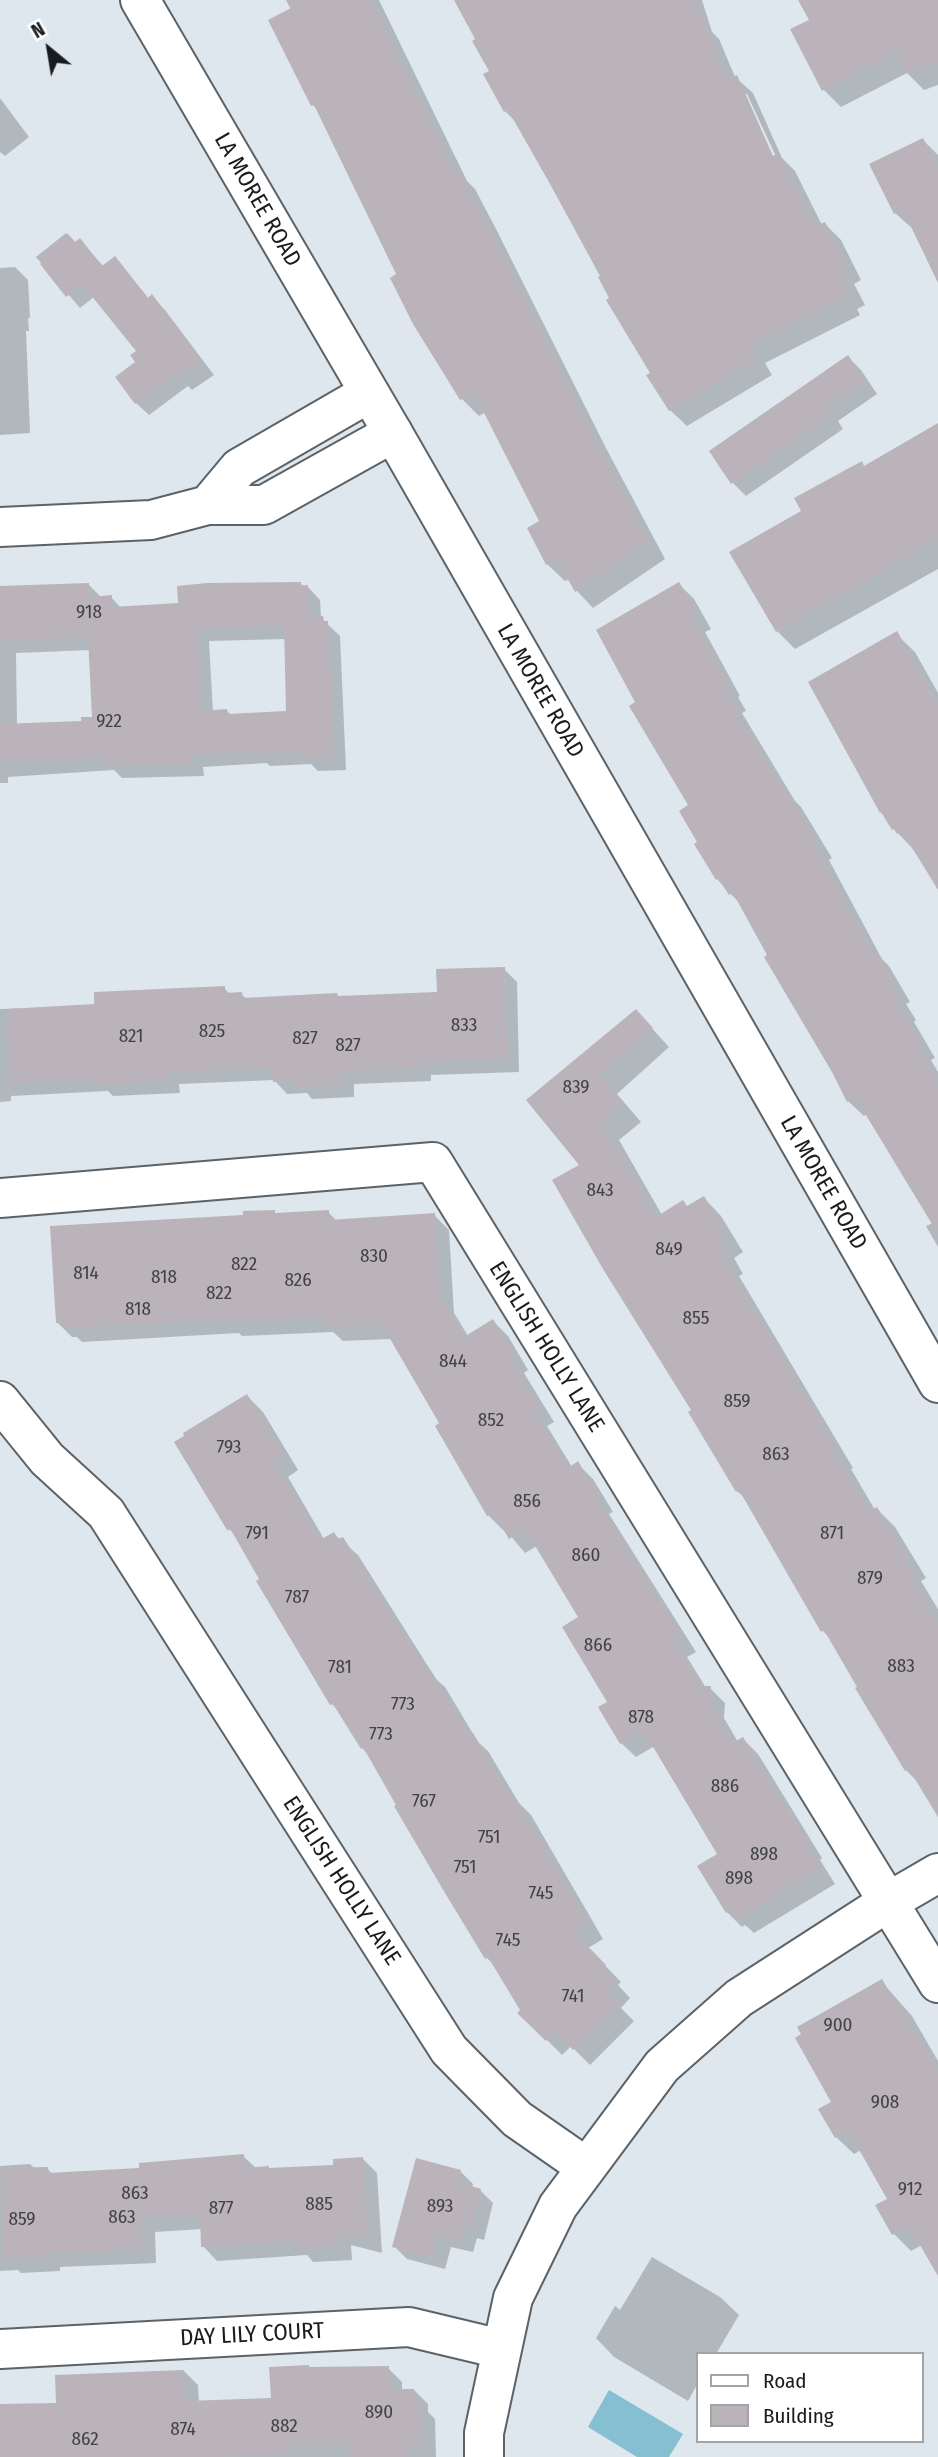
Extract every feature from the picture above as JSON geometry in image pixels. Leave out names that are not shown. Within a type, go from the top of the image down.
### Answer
[{"type":"street","name":"LA MOREE ROAD","points":[[140,0],[393,433],[938,1383]]},
{"type":"street","points":[[208,505],[239,468],[369,393]]},
{"type":"street","points":[[0,527],[151,520],[208,505],[264,505],[393,433]]},
{"type":"street","name":"ENGLISH HOLLY LANE","points":[[0,1198],[433,1162],[888,1902]]},
{"type":"street","name":"ENGLISH HOLLY LANE","points":[[0,1401],[47,1459],[106,1513],[449,2050],[517,2119],[586,2167]]},
{"type":"street","points":[[484,2457],[484,2433],[513,2298],[558,2206],[662,2066],[738,1998],[938,1873]]},
{"type":"street","points":[[888,1902],[938,1983]]},
{"type":"street","name":"DAY LILY COURT","points":[[0,2349],[409,2327],[501,2349]]},
{"type":"water","points":[[609,2390],[683,2434],[669,2457],[637,2457],[588,2427]]},
{"type":"building","points":[[287,0],[371,0],[455,171],[458,170],[480,210],[649,541],[575,592],[557,560],[546,565],[527,528],[539,521],[474,393],[460,400],[413,324],[390,278],[396,274],[314,105],[311,106],[268,20],[291,8]]},
{"type":"building","points":[[454,0],[695,0],[728,79],[737,75],[773,156],[779,153],[816,226],[825,222],[846,264],[840,267],[850,288],[842,292],[845,298],[750,346],[757,359],[669,411],[646,375],[650,373],[606,300],[609,298],[598,277],[600,276],[550,184],[508,110],[504,112],[483,74],[489,71]]},
{"type":"building","points":[[798,0],[938,0],[938,62],[905,74],[897,52],[822,91],[790,29],[809,20]]},
{"type":"building","points":[[923,138],[938,168],[938,283],[903,210],[894,214],[869,164]]},
{"type":"building","points":[[68,234],[75,242],[80,238],[102,266],[115,256],[148,298],[152,294],[202,361],[178,379],[175,374],[135,404],[115,377],[135,362],[130,355],[136,351],[82,284],[66,297],[40,264],[43,261],[40,256]]},
{"type":"building","points":[[848,355],[866,381],[826,408],[831,416],[731,484],[709,451]]},
{"type":"building","points":[[938,423],[938,540],[776,632],[729,552],[801,511],[794,498],[862,461],[864,466]]},
{"type":"building","points":[[301,582],[301,586],[308,585],[309,617],[323,616],[324,621],[328,621],[334,757],[304,759],[303,751],[255,754],[255,751],[191,755],[192,763],[159,765],[107,766],[107,757],[0,762],[0,724],[81,721],[81,717],[92,717],[88,637],[0,641],[0,586],[89,583],[90,597],[112,595],[112,607],[178,603],[177,586]],"holes":[[[284,626],[286,711],[228,714],[227,709],[202,711],[197,629]]]},
{"type":"building","points":[[679,582],[697,613],[691,616],[726,680],[724,681],[732,695],[728,697],[818,842],[814,844],[871,950],[874,948],[896,985],[892,988],[902,1004],[899,1006],[920,1042],[917,1044],[936,1078],[933,1080],[938,1088],[938,1234],[855,1097],[847,1102],[764,957],[767,955],[733,893],[729,895],[718,878],[716,880],[694,844],[697,842],[679,811],[688,805],[629,706],[635,702],[596,630]]},
{"type":"building","points":[[897,631],[938,704],[938,890],[902,831],[897,834],[892,830],[880,813],[808,682]]},
{"type":"building","points":[[505,967],[507,1059],[419,1062],[419,1068],[342,1071],[342,1085],[297,1087],[297,1081],[273,1082],[272,1068],[167,1072],[167,1081],[98,1084],[98,1078],[10,1083],[7,1009],[94,1004],[94,992],[225,986],[225,993],[242,992],[243,998],[437,992],[436,969]]},
{"type":"building","points":[[636,1009],[653,1028],[600,1075],[624,1103],[602,1122],[656,1217],[683,1200],[687,1206],[704,1196],[726,1234],[717,1240],[727,1256],[723,1258],[837,1449],[834,1451],[870,1511],[877,1507],[909,1560],[905,1563],[938,1625],[938,1817],[909,1769],[905,1771],[824,1630],[821,1632],[739,1490],[736,1492],[688,1412],[691,1410],[603,1269],[552,1180],[579,1165],[526,1100]]},
{"type":"building","points":[[275,1210],[275,1213],[329,1210],[329,1220],[435,1213],[440,1297],[464,1337],[493,1319],[515,1355],[511,1357],[540,1407],[534,1411],[568,1468],[578,1461],[599,1497],[596,1499],[682,1636],[674,1641],[701,1686],[711,1686],[709,1701],[733,1743],[743,1737],[821,1869],[737,1919],[731,1910],[726,1913],[697,1866],[717,1854],[652,1745],[649,1746],[640,1731],[620,1744],[598,1707],[607,1702],[562,1627],[578,1617],[525,1529],[509,1539],[493,1513],[487,1516],[435,1426],[439,1423],[382,1325],[326,1327],[326,1317],[225,1319],[65,1328],[65,1323],[56,1323],[50,1226],[243,1215],[243,1211]]},
{"type":"building","points":[[247,1394],[284,1454],[274,1461],[320,1540],[334,1532],[338,1539],[343,1537],[427,1671],[430,1669],[470,1735],[473,1733],[512,1799],[515,1797],[588,1923],[574,1932],[606,1965],[603,1969],[616,1981],[606,1991],[620,2004],[573,2050],[555,2031],[546,2041],[517,2013],[520,2010],[442,1888],[363,1747],[361,1749],[333,1704],[330,1705],[256,1581],[259,1579],[231,1530],[227,1530],[174,1442],[184,1436],[183,1433]]},
{"type":"building","points":[[882,1979],[938,2071],[938,2276],[910,2228],[904,2228],[892,2235],[875,2205],[887,2199],[848,2130],[835,2138],[818,2109],[831,2102],[795,2038],[801,2034],[797,2027]]},
{"type":"building","points":[[244,2154],[245,2168],[333,2165],[333,2159],[363,2157],[368,2240],[337,2232],[338,2246],[297,2248],[297,2241],[201,2247],[200,2215],[141,2218],[143,2249],[46,2253],[46,2257],[5,2259],[0,2168],[48,2167],[48,2173],[139,2168],[139,2163]]},
{"type":"building","points":[[416,2158],[461,2170],[458,2182],[481,2189],[471,2228],[464,2226],[460,2241],[438,2235],[432,2257],[392,2247]]},
{"type":"building","points":[[389,2366],[389,2389],[414,2389],[414,2403],[421,2403],[422,2445],[408,2445],[408,2457],[349,2457],[349,2446],[289,2445],[290,2453],[223,2457],[0,2457],[0,2404],[56,2403],[55,2375],[184,2370],[186,2401],[271,2398],[269,2367]]}]
